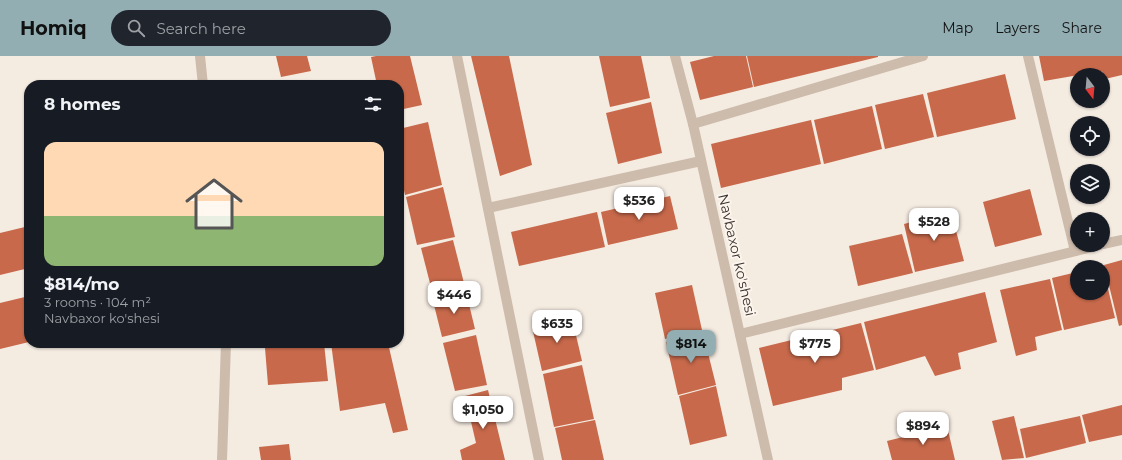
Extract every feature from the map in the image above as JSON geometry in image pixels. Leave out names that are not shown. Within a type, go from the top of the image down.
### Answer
[{"type":"street","points":[[200,56],[203,80]]},
{"type":"street","points":[[457,56],[539,460]]},
{"type":"street","name":"Navbaxor ko'shesi","points":[[675,56],[693,124],[768,460]]},
{"type":"street","points":[[693,124],[923,56]]},
{"type":"street","points":[[1028,56],[1070,230]]},
{"type":"street","points":[[488,208],[701,161]]},
{"type":"street","points":[[1110,243],[1122,240]]},
{"type":"street","points":[[740,334],[1071,252]]},
{"type":"street","points":[[222,460],[226,348]]},
{"type":"building","points":[[276,56],[307,56],[311,71],[281,77]]},
{"type":"building","points":[[410,56],[422,105],[404,109],[404,80],[376,80],[371,57]]},
{"type":"building","points":[[471,56],[509,56],[532,165],[500,176]]},
{"type":"building","points":[[599,56],[641,56],[650,98],[610,107]]},
{"type":"building","points":[[714,56],[746,56],[753,87],[700,100],[690,62]]},
{"type":"building","points":[[747,56],[878,56],[878,57],[754,87]]},
{"type":"building","points":[[1039,56],[1122,56],[1122,75],[1110,78],[1110,68],[1070,68],[1070,77],[1044,81]]},
{"type":"building","points":[[1005,74],[1016,119],[937,137],[927,93]]},
{"type":"building","points":[[923,94],[934,137],[885,149],[875,105]]},
{"type":"building","points":[[651,102],[662,153],[618,164],[606,113]]},
{"type":"building","points":[[872,106],[882,149],[824,164],[814,120]]},
{"type":"building","points":[[811,120],[821,164],[721,188],[711,144]]},
{"type":"building","points":[[428,122],[442,185],[405,195],[404,128]]},
{"type":"building","points":[[443,187],[455,237],[417,245],[406,197]]},
{"type":"building","points":[[1030,189],[1042,235],[995,247],[983,202]]},
{"type":"building","points":[[670,196],[678,229],[608,245],[601,212]]},
{"type":"building","points":[[597,212],[605,247],[519,266],[511,232]]},
{"type":"building","points":[[951,212],[964,261],[915,272],[904,224]]},
{"type":"building","points":[[24,227],[24,269],[0,275],[0,233]]},
{"type":"building","points":[[902,234],[913,273],[858,286],[849,246]]},
{"type":"building","points":[[453,240],[465,287],[433,295],[421,248]]},
{"type":"building","points":[[1122,260],[1122,325],[1119,326],[1110,289],[1110,263]]},
{"type":"building","points":[[1070,274],[1070,300],[1110,300],[1110,297],[1115,318],[1064,330],[1052,278]]},
{"type":"building","points":[[1050,279],[1062,330],[1035,337],[1037,350],[1016,356],[1000,290]]},
{"type":"building","points":[[692,285],[702,330],[665,339],[655,293]]},
{"type":"building","points":[[466,292],[475,329],[442,337],[433,301]]},
{"type":"building","points":[[985,292],[997,342],[958,353],[961,369],[935,376],[925,356],[876,370],[864,322]]},
{"type":"building","points":[[24,297],[24,343],[0,349],[0,303]]},
{"type":"building","points":[[572,318],[582,361],[542,371],[532,327]]},
{"type":"building","points":[[861,323],[874,370],[842,378],[842,390],[773,406],[759,348]]},
{"type":"building","points":[[703,333],[716,385],[678,395],[666,342]]},
{"type":"building","points":[[476,335],[487,385],[455,391],[443,343]]},
{"type":"building","points":[[265,348],[325,348],[328,381],[268,385]]},
{"type":"building","points":[[332,348],[389,348],[408,430],[393,433],[385,403],[340,411]]},
{"type":"building","points":[[582,365],[594,419],[554,427],[543,374]]},
{"type":"building","points":[[716,386],[727,436],[690,445],[679,396]]},
{"type":"building","points":[[488,390],[505,460],[462,460],[460,450],[476,443],[465,396]]},
{"type":"building","points":[[1122,405],[1122,435],[1089,442],[1082,415]]},
{"type":"building","points":[[1014,416],[1024,458],[1002,460],[992,421]]},
{"type":"building","points":[[1080,416],[1086,443],[1026,458],[1020,429]]},
{"type":"building","points":[[595,420],[604,460],[562,460],[555,428]]},
{"type":"building","points":[[947,426],[955,460],[892,460],[887,441]]},
{"type":"building","points":[[289,444],[291,460],[261,460],[259,447]]}]
